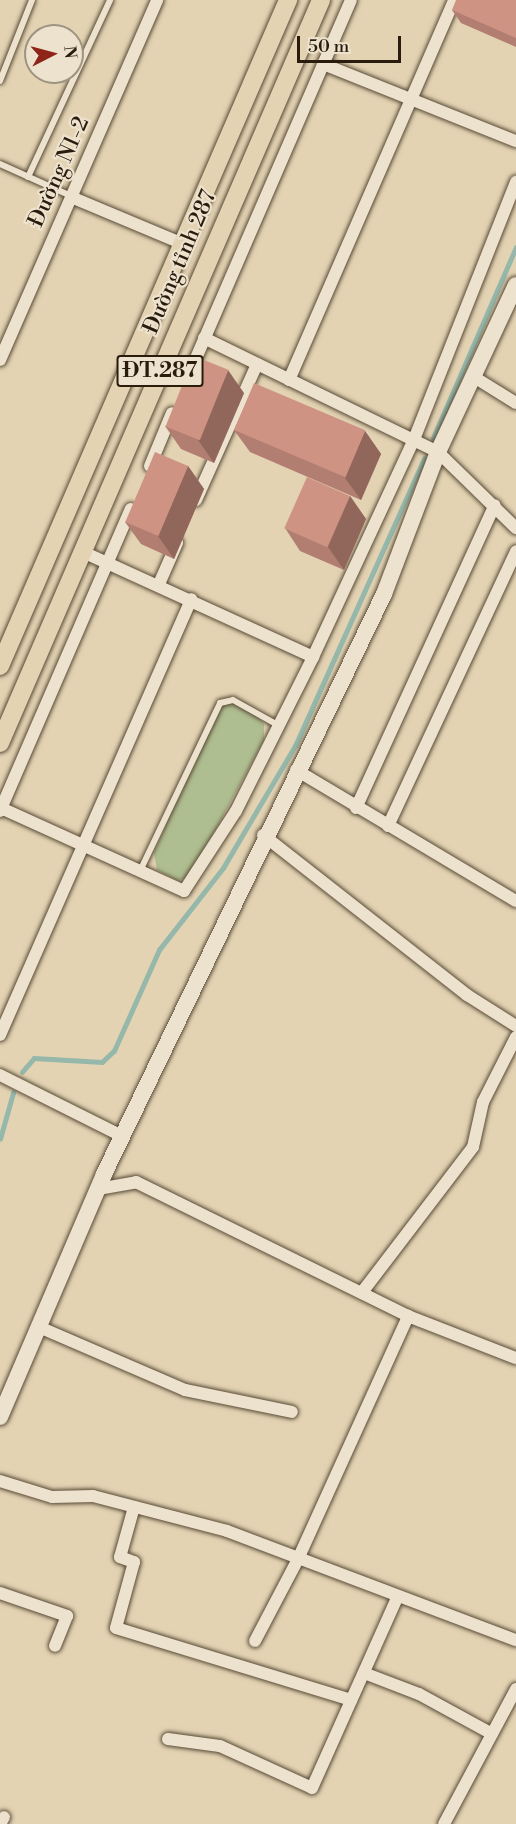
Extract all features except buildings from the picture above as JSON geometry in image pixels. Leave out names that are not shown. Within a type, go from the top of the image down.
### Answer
[{"type":"main road","name":"Đường tỉnh 287","points":[[0,666],[288,0]]},
{"type":"main road","name":"Đường tỉnh 287","points":[[0,743],[321,0]]},
{"type":"main road","points":[[152,311],[180,323]]},
{"type":"street","name":"Đường N1-2","points":[[0,360],[157,0]]},
{"type":"street","points":[[145,476],[351,0]]},
{"type":"street","points":[[289,380],[454,0]]},
{"type":"street","points":[[323,64],[516,141]]},
{"type":"street","points":[[136,497],[1,809],[184,891],[236,811],[313,657],[412,442],[516,182]]},
{"type":"street","points":[[71,197],[181,243]]},
{"type":"street","points":[[0,1417],[122,1136],[263,835],[384,594],[438,452],[516,285]]},
{"type":"street","points":[[204,338],[412,442],[438,452],[495,505],[516,528]]},
{"type":"street","points":[[192,511],[257,364]]},
{"type":"street","points":[[474,376],[516,403]]},
{"type":"street","points":[[357,808],[495,505]]},
{"type":"street","points":[[159,584],[182,532]]},
{"type":"street","points":[[388,826],[516,551]]},
{"type":"street","points":[[83,552],[109,561],[313,657]]},
{"type":"street","points":[[0,1035],[85,848],[192,599]]},
{"type":"street","points":[[296,770],[516,901]]},
{"type":"street","points":[[263,835],[467,995],[516,1026]]},
{"type":"street","points":[[363,1291],[473,1147],[483,1102],[516,1037]]},
{"type":"street","points":[[0,1075],[122,1136]]},
{"type":"street","points":[[98,1189],[136,1182],[363,1291],[408,1316],[516,1358]]},
{"type":"street","points":[[255,1641],[298,1559],[408,1316]]},
{"type":"street","points":[[39,1327],[185,1390],[292,1412]]},
{"type":"street","points":[[0,1481],[52,1497],[93,1496],[227,1531],[516,1640]]},
{"type":"street","points":[[134,1507],[120,1557],[134,1563],[116,1628],[351,1700]]},
{"type":"street","points":[[0,1593],[66,1616],[55,1646]]},
{"type":"street","points":[[168,1739],[220,1746],[312,1788],[398,1596]]},
{"type":"street","points":[[364,1673],[419,1694],[492,1734]]},
{"type":"street","points":[[444,1824],[516,1689]]},
{"type":"lane","points":[[0,81],[32,0]]},
{"type":"lane","points":[[28,177],[110,0]]},
{"type":"lane","points":[[0,164],[71,197]]},
{"type":"lane","points":[[140,872],[220,703],[233,700],[279,726]]},
{"type":"green space","points":[[227,700],[255,713],[264,724],[264,740],[216,829],[185,879],[177,880],[157,870],[154,853],[216,708]]},
{"type":"waterway","points":[[433,438],[516,247]]},
{"type":"waterway","points":[[22,1072],[34,1058],[102,1062],[114,1051],[159,950],[223,868],[295,746],[424,459]]},
{"type":"waterway","points":[[0,1139],[13,1093]]}]
